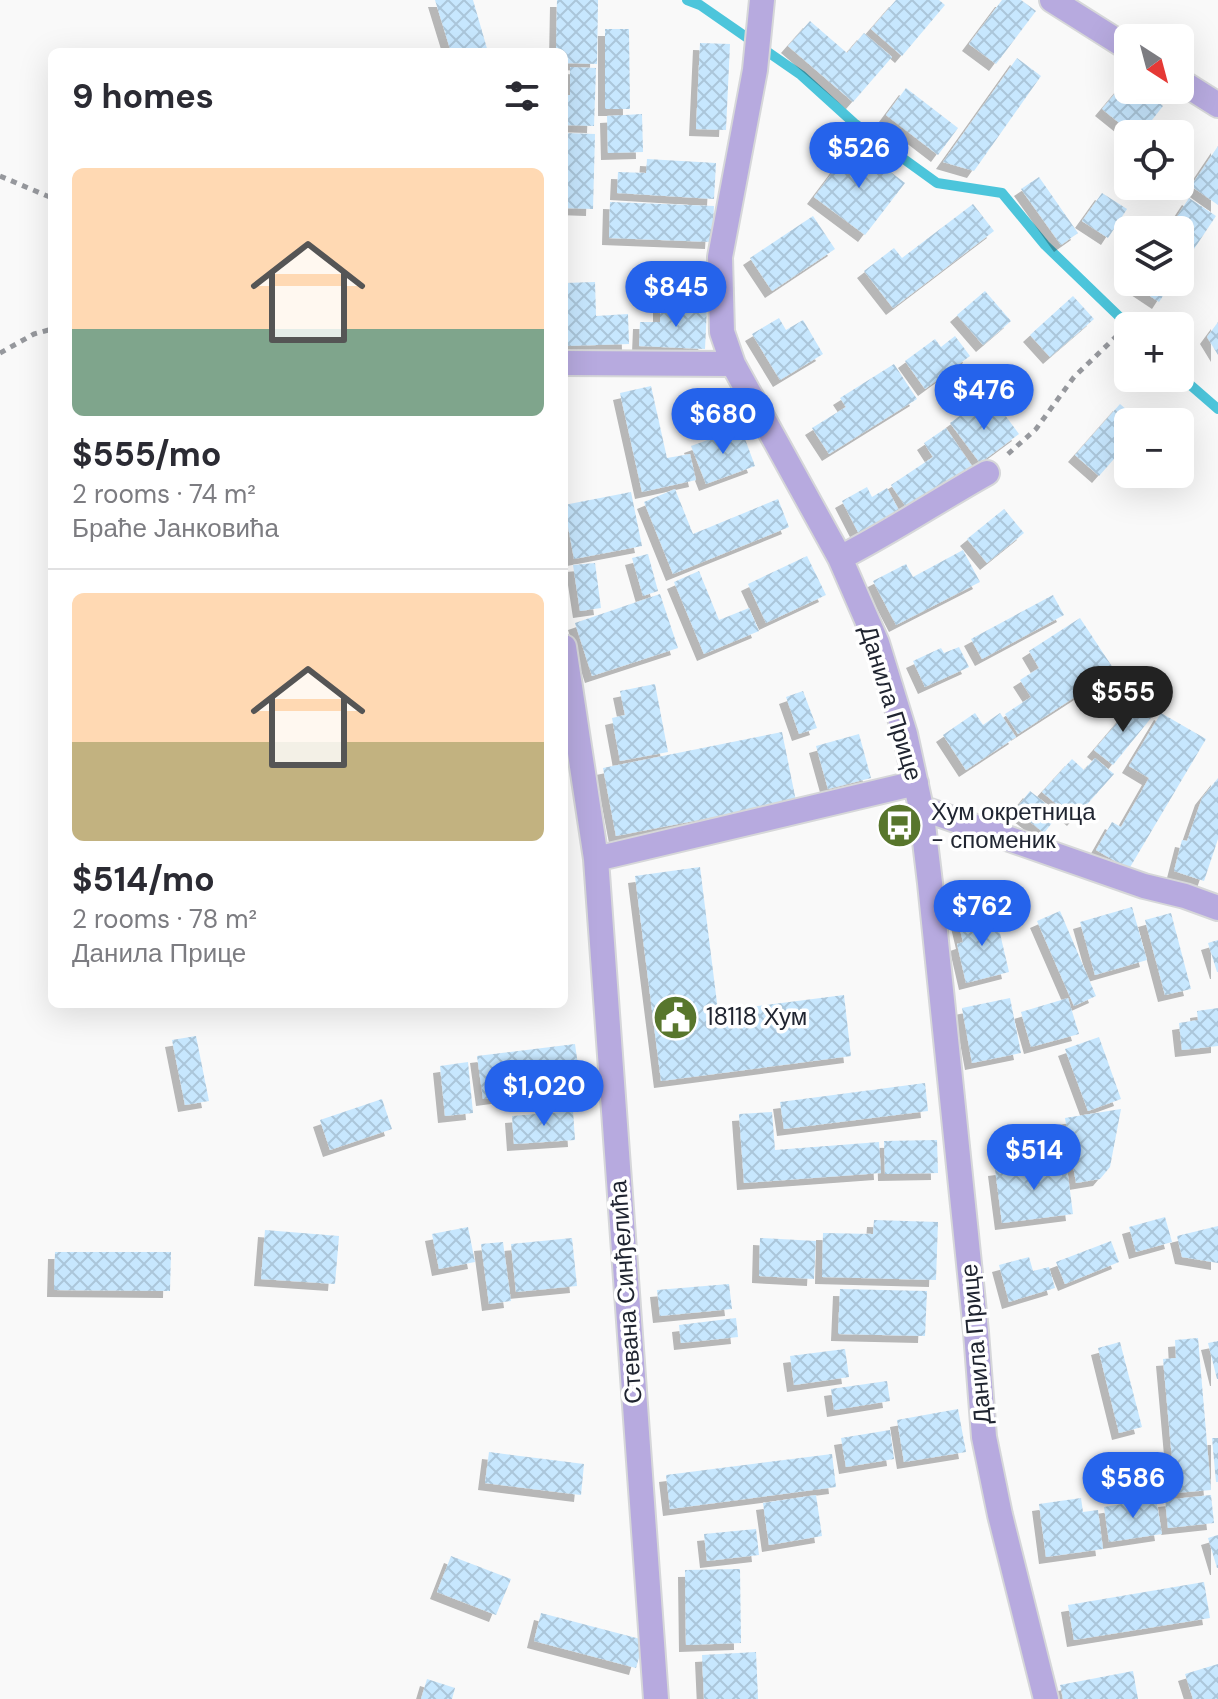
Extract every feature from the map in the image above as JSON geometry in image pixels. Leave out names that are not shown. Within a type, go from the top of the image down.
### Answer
[{"type":"street","points":[[1052,0],[1114,39]]},
{"type":"street","name":"Данила Прице","points":[[762,8],[755,70],[720,257],[722,332],[733,364],[840,558],[877,643],[905,734],[921,808],[976,1332],[984,1437],[1046,1699]]},
{"type":"street","points":[[1194,90],[1218,105]]},
{"type":"street","points":[[568,363],[733,364]]},
{"type":"street","points":[[840,558],[917,517],[987,473]]},
{"type":"street","name":"Стевана Синђелића","points":[[568,674],[596,859],[656,1699]]},
{"type":"street","points":[[596,859],[916,783]]},
{"type":"street","points":[[921,808],[1144,886],[1218,908]]},
{"type":"path","points":[[0,176],[48,196]]},
{"type":"path","points":[[0,353],[34,334],[48,330]]},
{"type":"path","points":[[987,473],[1036,429],[1074,377],[1114,339]]},
{"type":"building","points":[[435,0],[473,0],[487,48],[450,48]]},
{"type":"building","points":[[557,0],[598,0],[597,64],[568,63],[568,48],[556,48]]},
{"type":"building","points":[[896,0],[939,0],[945,5],[902,56],[871,29]]},
{"type":"building","points":[[1002,0],[1021,0],[1036,11],[996,64],[969,44]]},
{"type":"building","points":[[810,21],[847,53],[864,33],[892,57],[853,102],[788,46]]},
{"type":"building","points":[[605,29],[629,29],[630,109],[605,109]]},
{"type":"building","points":[[700,43],[730,44],[726,130],[696,129]]},
{"type":"building","points":[[1017,58],[1041,76],[974,171],[943,162]]},
{"type":"building","points":[[570,67],[596,68],[594,126],[568,125]]},
{"type":"building","points":[[906,88],[958,128],[938,155],[886,115]]},
{"type":"building","points":[[1114,95],[1114,104],[1163,106],[1152,120],[1116,120],[1102,109]]},
{"type":"building","points":[[642,114],[643,152],[608,153],[607,116]]},
{"type":"building","points":[[568,133],[595,134],[593,209],[568,208]]},
{"type":"building","points":[[854,144],[905,183],[865,235],[814,197]]},
{"type":"building","points":[[1218,146],[1218,205],[1194,188],[1194,182]]},
{"type":"building","points":[[647,159],[716,163],[714,199],[617,193],[618,172],[646,173]]},
{"type":"building","points":[[1039,177],[1078,233],[1061,245],[1021,189]]},
{"type":"building","points":[[1102,193],[1127,209],[1122,216],[1114,216],[1114,229],[1108,238],[1082,221]]},
{"type":"building","points":[[1188,200],[1192,200],[1216,216],[1194,249],[1194,216],[1177,216]]},
{"type":"building","points":[[610,202],[714,206],[712,242],[609,238]]},
{"type":"building","points":[[973,204],[994,231],[893,308],[864,271],[894,248],[902,258]]},
{"type":"building","points":[[813,216],[835,249],[772,291],[750,258]]},
{"type":"building","points":[[595,282],[596,316],[628,314],[629,344],[568,346],[568,283]]},
{"type":"building","points":[[985,291],[1011,321],[983,345],[957,315]]},
{"type":"building","points":[[1073,296],[1094,319],[1050,357],[1030,335]]},
{"type":"building","points":[[660,306],[707,307],[705,349],[639,346],[640,322],[660,322]]},
{"type":"building","points":[[779,318],[786,330],[803,320],[823,354],[780,380],[752,334]]},
{"type":"building","points":[[1218,322],[1218,355],[1207,337]]},
{"type":"building","points":[[955,336],[970,356],[925,389],[905,361],[935,339],[941,347]]},
{"type":"building","points":[[894,364],[917,399],[829,454],[812,428],[846,407],[840,398]]},
{"type":"building","points":[[651,386],[667,458],[690,454],[696,480],[642,492],[620,393]]},
{"type":"building","points":[[988,405],[996,416],[1002,411],[1019,434],[980,463],[950,423],[969,409],[974,416]]},
{"type":"building","points":[[1114,411],[1114,459],[1099,476],[1075,455]]},
{"type":"building","points":[[741,428],[755,466],[706,484],[691,446]]},
{"type":"building","points":[[946,428],[972,466],[908,510],[891,485],[933,457],[924,443]]},
{"type":"building","points":[[867,487],[872,497],[887,488],[901,514],[860,536],[842,501]]},
{"type":"building","points":[[675,489],[693,534],[778,499],[789,527],[673,574],[644,502]]},
{"type":"building","points":[[631,492],[642,546],[574,559],[568,527],[568,504]]},
{"type":"building","points":[[1004,509],[1024,533],[987,563],[967,539]]},
{"type":"building","points":[[963,550],[980,582],[896,625],[873,581],[906,564],[913,577]]},
{"type":"building","points":[[648,554],[658,591],[643,596],[632,558]]},
{"type":"building","points":[[807,556],[826,595],[766,623],[748,584]]},
{"type":"building","points":[[595,563],[601,608],[580,611],[573,565]]},
{"type":"building","points":[[699,571],[719,620],[749,608],[759,631],[704,654],[674,582]]},
{"type":"building","points":[[660,594],[678,648],[592,676],[575,623]]},
{"type":"building","points":[[1053,595],[1064,615],[982,659],[971,639]]},
{"type":"building","points":[[1080,618],[1115,671],[1018,734],[1005,714],[1031,697],[1020,680],[1039,668],[1029,651]]},
{"type":"building","points":[[959,647],[969,667],[925,687],[913,661],[941,648],[944,653]]},
{"type":"building","points":[[655,684],[668,752],[620,761],[612,718],[625,715],[620,691]]},
{"type":"building","points":[[803,691],[817,728],[799,734],[786,697]]},
{"type":"building","points":[[1134,703],[1151,718],[1113,765],[1094,750]]},
{"type":"building","points":[[975,713],[983,725],[1000,713],[1016,737],[966,770],[943,735]]},
{"type":"building","points":[[1161,713],[1206,739],[1129,869],[1096,850],[1112,822],[1121,827],[1149,778],[1129,766]]},
{"type":"building","points":[[782,732],[796,801],[616,836],[603,768]]},
{"type":"building","points":[[859,734],[871,778],[828,789],[816,746]]},
{"type":"building","points":[[1095,758],[1114,774],[1074,819],[1042,792],[1072,759],[1084,770]]},
{"type":"building","points":[[1218,778],[1218,839],[1204,881],[1174,871],[1182,840],[1187,841],[1202,798]]},
{"type":"building","points":[[1030,791],[1059,814],[1044,833],[1015,810]]},
{"type":"building","points":[[700,867],[718,1011],[844,995],[851,1056],[661,1081],[635,876]]},
{"type":"building","points":[[1132,907],[1147,960],[1095,975],[1080,922]]},
{"type":"building","points":[[1060,911],[1096,996],[1074,1006],[1037,921]]},
{"type":"building","points":[[995,912],[1009,972],[966,983],[957,944],[963,942],[958,921]]},
{"type":"building","points":[[1171,913],[1191,989],[1165,995],[1145,920]]},
{"type":"building","points":[[1218,940],[1218,972],[1217,972],[1208,943]]},
{"type":"building","points":[[1010,998],[1021,1053],[972,1063],[962,1008]]},
{"type":"building","points":[[1068,998],[1079,1034],[1031,1047],[1021,1012]]},
{"type":"building","points":[[1218,1008],[1218,1046],[1182,1050],[1179,1023],[1198,1020],[1197,1011]]},
{"type":"building","points":[[196,1036],[209,1101],[185,1105],[172,1040]]},
{"type":"building","points":[[1099,1037],[1121,1099],[1088,1111],[1065,1049]]},
{"type":"building","points":[[575,1044],[581,1086],[483,1099],[477,1056]]},
{"type":"building","points":[[468,1062],[473,1113],[445,1116],[440,1066]]},
{"type":"building","points":[[925,1083],[928,1111],[784,1129],[780,1102]]},
{"type":"building","points":[[382,1099],[392,1129],[330,1150],[320,1120]]},
{"type":"building","points":[[1121,1109],[1110,1167],[1100,1179],[1076,1183],[1065,1118]]},
{"type":"building","points":[[573,1111],[575,1140],[514,1144],[512,1116]]},
{"type":"building","points":[[772,1112],[775,1150],[879,1142],[881,1173],[744,1183],[739,1114]]},
{"type":"building","points":[[937,1140],[938,1173],[885,1174],[884,1141]]},
{"type":"building","points":[[1066,1160],[1073,1214],[1002,1223],[995,1169]]},
{"type":"building","points":[[1165,1217],[1172,1242],[1136,1252],[1129,1227]]},
{"type":"building","points":[[874,1220],[938,1222],[936,1280],[822,1277],[823,1233],[873,1234]]},
{"type":"building","points":[[1218,1226],[1218,1263],[1182,1257],[1177,1236]]},
{"type":"building","points":[[468,1227],[475,1262],[439,1269],[432,1234]]},
{"type":"building","points":[[265,1230],[339,1236],[335,1284],[261,1279]]},
{"type":"building","points":[[572,1238],[577,1286],[516,1292],[511,1244]]},
{"type":"building","points":[[760,1238],[816,1241],[814,1279],[759,1276]]},
{"type":"building","points":[[1111,1241],[1119,1262],[1065,1284],[1056,1262]]},
{"type":"building","points":[[503,1242],[511,1301],[489,1304],[481,1244]]},
{"type":"building","points":[[55,1252],[171,1252],[170,1291],[54,1290]]},
{"type":"building","points":[[1029,1257],[1033,1271],[1049,1267],[1055,1288],[1009,1302],[999,1265]]},
{"type":"building","points":[[729,1284],[732,1309],[660,1316],[657,1290]]},
{"type":"building","points":[[840,1289],[927,1291],[925,1336],[838,1334]]},
{"type":"building","points":[[736,1318],[738,1337],[681,1343],[679,1325]]},
{"type":"building","points":[[1198,1338],[1211,1490],[1175,1493],[1163,1359],[1176,1358],[1175,1340]]},
{"type":"building","points":[[1218,1341],[1218,1379],[1217,1379],[1208,1343]]},
{"type":"building","points":[[1120,1342],[1142,1427],[1119,1433],[1098,1348]]},
{"type":"building","points":[[845,1349],[849,1377],[794,1385],[790,1356]]},
{"type":"building","points":[[887,1381],[890,1401],[834,1410],[831,1389]]},
{"type":"building","points":[[958,1409],[966,1452],[904,1462],[897,1420]]},
{"type":"building","points":[[890,1430],[894,1459],[846,1467],[841,1438]]},
{"type":"building","points":[[1212,1438],[1218,1438],[1218,1482],[1216,1482]]},
{"type":"building","points":[[489,1452],[584,1464],[581,1495],[485,1483]]},
{"type":"building","points":[[832,1454],[836,1487],[670,1509],[666,1475]]},
{"type":"building","points":[[816,1495],[822,1536],[769,1545],[763,1503]]},
{"type":"building","points":[[1211,1495],[1214,1523],[1168,1528],[1165,1500]]},
{"type":"building","points":[[1081,1498],[1083,1512],[1098,1510],[1103,1549],[1046,1557],[1039,1504]]},
{"type":"building","points":[[1156,1498],[1162,1534],[1109,1542],[1104,1507]]},
{"type":"building","points":[[756,1529],[759,1555],[707,1561],[704,1534]]},
{"type":"building","points":[[1218,1535],[1218,1568],[1217,1568],[1208,1538]]},
{"type":"building","points":[[451,1556],[511,1579],[496,1615],[437,1592]]},
{"type":"building","points":[[740,1569],[741,1643],[686,1645],[685,1570]]},
{"type":"building","points":[[1204,1582],[1210,1618],[1074,1640],[1068,1605]]},
{"type":"building","points":[[541,1613],[644,1640],[636,1668],[534,1641]]},
{"type":"building","points":[[756,1652],[758,1699],[704,1699],[702,1655]]},
{"type":"building","points":[[1218,1664],[1218,1699],[1193,1699],[1185,1674]]},
{"type":"building","points":[[1133,1671],[1138,1699],[1063,1699],[1060,1685]]},
{"type":"building","points":[[427,1679],[455,1688],[452,1699],[421,1699]]},
{"type":"waterway","points":[[687,0],[700,5],[801,75],[854,123],[937,183],[1002,193],[1045,245],[1114,312]]},
{"type":"waterway","points":[[1194,388],[1218,409]]},
{"type":"place","name":"Хум окретница - споменик","points":[[900,826]]},
{"type":"place","name":"18118 Хум","points":[[675,1017]]}]
